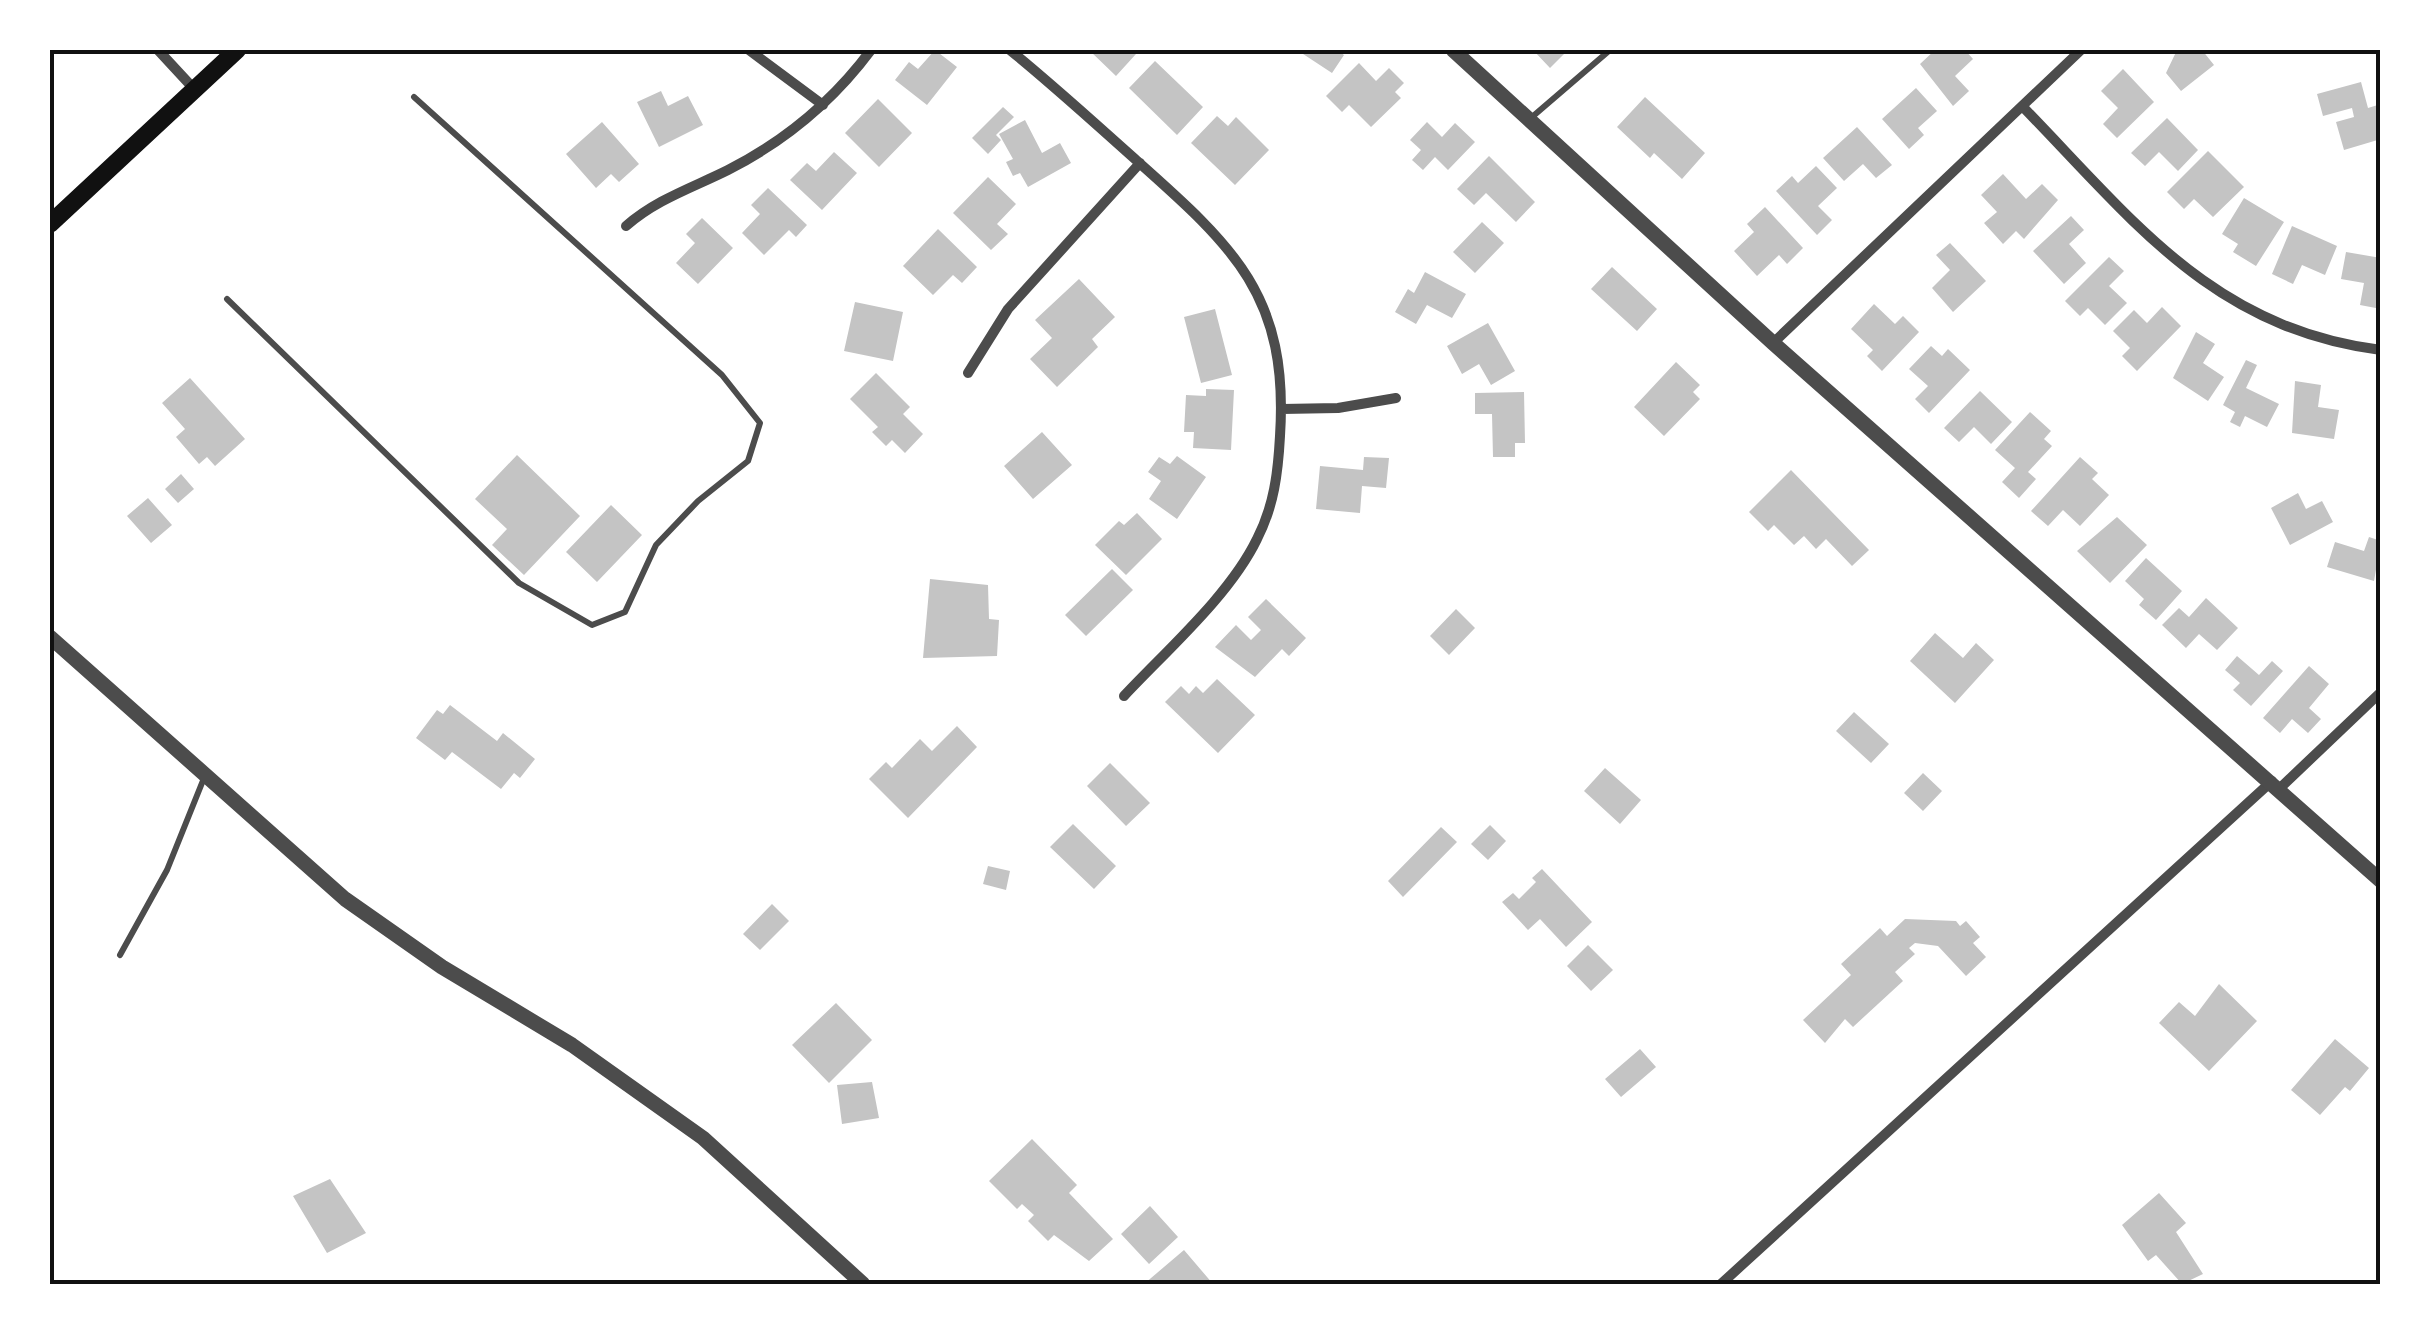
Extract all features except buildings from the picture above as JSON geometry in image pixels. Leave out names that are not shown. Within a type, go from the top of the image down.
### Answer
[{"type":"main road","points":[[50,224],[236,50]]},
{"type":"street","points":[[158,50],[195,90]]},
{"type":"street","points":[[749,50],[823,105]]},
{"type":"street","points":[[626,226],[671,194],[760,153],[823,105],[871,50]]},
{"type":"street","points":[[1010,50],[1214,231],[1254,285],[1277,348],[1282,409],[1275,491],[1257,541],[1238,570],[1124,696]]},
{"type":"street","points":[[1453,50],[1527,122],[2381,881]]},
{"type":"street","points":[[1773,342],[2082,50]]},
{"type":"street","points":[[2022,107],[2156,242],[2217,294],[2277,324],[2314,337],[2381,350]]},
{"type":"street","points":[[968,373],[1008,309],[1140,164]]},
{"type":"street","points":[[1282,409],[1338,408],[1396,398]]},
{"type":"street","points":[[50,637],[346,900],[442,967],[572,1045],[703,1138],[863,1284]]},
{"type":"street","points":[[1721,1284],[2381,692]]},
{"type":"lane","points":[[1527,122],[1610,50]]},
{"type":"lane","points":[[227,299],[519,583],[592,625],[625,612],[656,545],[698,501],[748,461],[760,423],[722,376],[414,97]]},
{"type":"lane","points":[[120,955],[167,870],[205,777]]}]
